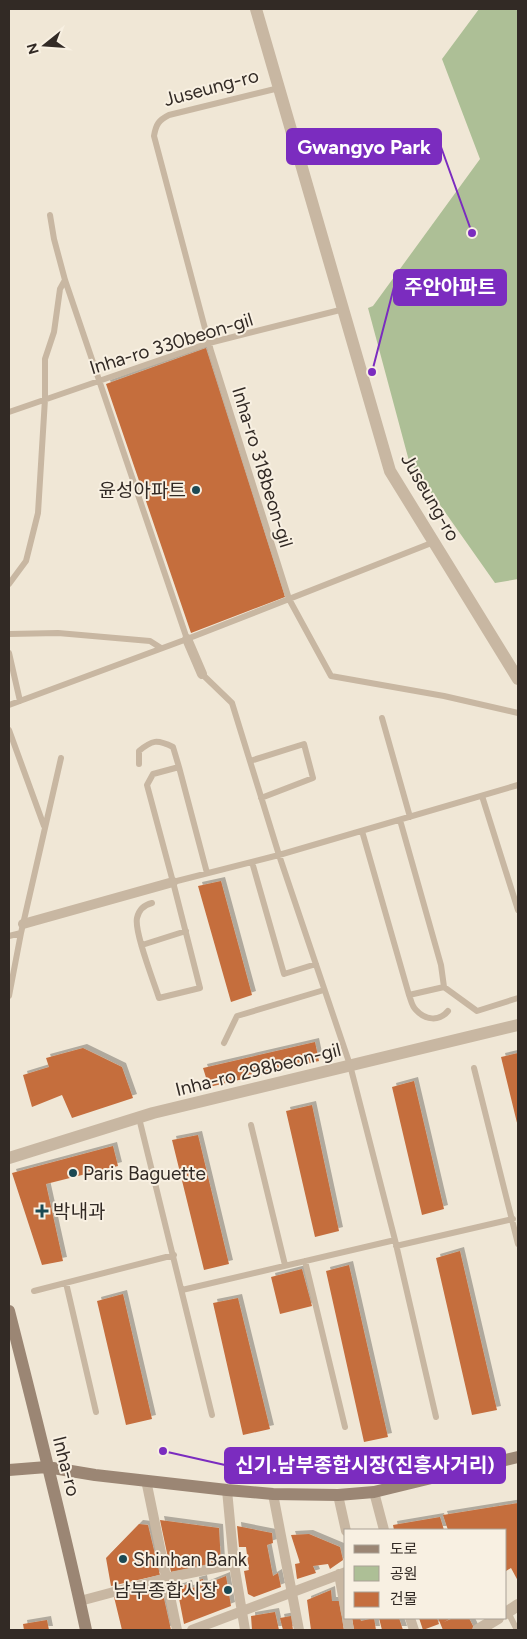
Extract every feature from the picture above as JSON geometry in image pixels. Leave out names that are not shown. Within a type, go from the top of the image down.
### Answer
[{"type":"main road","name":"Inha-ro","points":[[9,1311],[64,1530],[86,1630]]},
{"type":"main road","points":[[9,1470],[47,1467],[96,1475],[227,1490],[273,1494],[338,1495],[374,1492],[518,1457]]},
{"type":"street","name":"Juseung-ro","points":[[256,9],[390,471],[518,679]]},
{"type":"street","points":[[187,639],[202,674]]},
{"type":"street","points":[[22,928],[173,882]]},
{"type":"street","name":"Inha-ro 298beon-gil","points":[[9,1158],[139,1118],[518,1025]]},
{"type":"street","points":[[146,1480],[178,1630]]},
{"type":"street","points":[[227,1490],[228,1521],[245,1630]]},
{"type":"street","points":[[374,1492],[384,1529]]},
{"type":"street","points":[[273,1494],[299,1630]]},
{"type":"street","points":[[338,1495],[345,1526]]},
{"type":"street","points":[[80,1601],[166,1578],[234,1564]]},
{"type":"street","points":[[192,1630],[342,1573],[344,1593]]},
{"type":"street","points":[[478,1630],[496,1619]]},
{"type":"lane","name":"Juseung-ro","points":[[155,126],[160,119],[169,115],[279,88]]},
{"type":"lane","name":"Inha-ro 318beon-gil","points":[[155,126],[154,136],[210,343],[289,599],[331,676],[444,696],[518,712]]},
{"type":"lane","points":[[50,215],[54,239],[98,381],[187,639]]},
{"type":"lane","points":[[9,584],[26,561],[38,513],[46,359],[54,332],[60,289],[66,280]]},
{"type":"lane","name":"Inha-ro 330beon-gil","points":[[9,412],[210,343],[344,309]]},
{"type":"lane","points":[[9,705],[187,639],[434,542]]},
{"type":"lane","points":[[9,634],[58,633],[150,641],[161,648]]},
{"type":"lane","points":[[9,653],[20,701]]},
{"type":"lane","points":[[202,674],[232,703],[279,855],[350,1065],[396,1243],[436,1417]]},
{"type":"lane","points":[[382,718],[410,817]]},
{"type":"lane","points":[[9,730],[45,827]]},
{"type":"lane","points":[[139,764],[139,751],[149,743],[161,741],[173,746],[208,873]]},
{"type":"lane","points":[[250,761],[304,744],[313,778],[261,798]]},
{"type":"lane","points":[[9,996],[22,928],[61,758]]},
{"type":"lane","points":[[152,903],[144,905],[136,920],[159,998],[200,988],[147,785],[153,774],[179,767]]},
{"type":"lane","points":[[173,882],[279,855],[518,785]]},
{"type":"lane","points":[[482,796],[518,910]]},
{"type":"lane","points":[[400,820],[441,965],[444,987],[477,1011],[518,998]]},
{"type":"lane","points":[[362,831],[414,1009],[424,1017],[435,1019],[443,1017],[448,1012]]},
{"type":"lane","points":[[252,862],[284,974],[316,964]]},
{"type":"lane","points":[[9,936],[22,928]]},
{"type":"lane","points":[[142,945],[186,931]]},
{"type":"lane","points":[[409,995],[444,987]]},
{"type":"lane","points":[[224,1043],[237,1016],[324,990]]},
{"type":"lane","points":[[474,1068],[517,1230],[518,1244]]},
{"type":"lane","points":[[139,1118],[212,1415]]},
{"type":"lane","points":[[252,1125],[285,1266]]},
{"type":"lane","points":[[182,1290],[304,1261],[513,1219]]},
{"type":"lane","points":[[34,1291],[174,1255]]},
{"type":"lane","points":[[304,1261],[345,1427]]},
{"type":"lane","points":[[66,1283],[96,1412]]},
{"type":"lane","points":[[508,1612],[517,1630]]},
{"type":"green space","points":[[479,9],[518,9],[518,579],[495,583],[409,461],[368,308],[373,306],[480,159],[442,59]]},
{"type":"building","name":"윤성아파트","points":[[206,348],[285,597],[191,633],[106,384]]},
{"type":"building","points":[[221,881],[252,995],[231,1002],[198,886]]},
{"type":"building","points":[[315,1042],[319,1061],[209,1087],[203,1068]]},
{"type":"building","points":[[83,1048],[122,1067],[133,1098],[72,1118],[62,1095],[32,1107],[23,1075],[49,1067],[46,1058]]},
{"type":"building","points":[[518,1053],[518,1127],[501,1057]]},
{"type":"building","points":[[414,1081],[444,1209],[422,1215],[392,1087]]},
{"type":"building","points":[[312,1105],[339,1231],[315,1237],[286,1111]]},
{"type":"building","points":[[198,1135],[229,1264],[204,1270],[172,1140]]},
{"type":"building","points":[[113,1146],[118,1166],[46,1184],[63,1261],[42,1265],[12,1173]]},
{"type":"building","points":[[460,1251],[497,1410],[472,1415],[436,1258]]},
{"type":"building","points":[[349,1265],[388,1437],[364,1442],[326,1271]]},
{"type":"building","points":[[302,1269],[312,1306],[280,1314],[271,1277]]},
{"type":"building","points":[[123,1294],[152,1419],[126,1425],[97,1301]]},
{"type":"building","points":[[238,1298],[270,1429],[243,1435],[213,1303]]},
{"type":"building","points":[[518,1503],[518,1581],[511,1568],[507,1570],[507,1529],[448,1529],[443,1515]]},
{"type":"building","points":[[440,1517],[444,1529],[394,1529],[393,1525]]},
{"type":"building","points":[[160,1520],[219,1528],[221,1563],[171,1572]]},
{"type":"building","points":[[139,1524],[148,1525],[160,1575],[111,1586],[106,1558]]},
{"type":"building","points":[[237,1526],[272,1533],[273,1543],[267,1545],[273,1576],[278,1573],[281,1587],[254,1597],[248,1594],[244,1571],[249,1570],[246,1547],[239,1547]]},
{"type":"building","points":[[309,1534],[340,1547],[343,1560],[330,1569],[328,1564],[313,1566],[316,1573],[297,1579],[295,1564],[300,1563],[291,1535]]},
{"type":"building","points":[[226,1576],[231,1606],[184,1624],[177,1588],[188,1584],[189,1589],[196,1587],[195,1581],[203,1579],[204,1585]]},
{"type":"building","points":[[161,1585],[171,1630],[122,1630],[114,1597]]},
{"type":"building","points":[[331,1590],[332,1601],[339,1601],[344,1630],[311,1630],[307,1600]]},
{"type":"building","points":[[275,1612],[279,1630],[252,1630],[251,1616]]},
{"type":"building","points":[[291,1616],[293,1630],[283,1630],[280,1618]]},
{"type":"building","points":[[352,1619],[360,1619],[361,1621],[374,1619],[376,1630],[354,1630]]},
{"type":"building","points":[[379,1619],[399,1619],[403,1630],[382,1630]]},
{"type":"building","points":[[419,1619],[437,1619],[439,1624],[423,1630]]},
{"type":"building","points":[[438,1619],[449,1619],[444,1622],[451,1619],[470,1619],[475,1630],[443,1630]]},
{"type":"building","points":[[47,1620],[49,1630],[24,1630],[23,1624]]},
{"type":"place","name":"Gwangyo Park","points":[[472,233]]},
{"type":"place","name":"주안아파트","points":[[372,372]]},
{"type":"place","name":"윤성아파트","points":[[196,490]]},
{"type":"place","name":"Paris Baguette","points":[[73,1173]]},
{"type":"place","name":"박내과","points":[[42,1211]]},
{"type":"place","name":"신기.남부종합시장(진흥사거리)","points":[[163,1451]]},
{"type":"place","name":"Shinhan Bank","points":[[123,1559]]},
{"type":"place","name":"남부종합시장","points":[[228,1590]]}]
